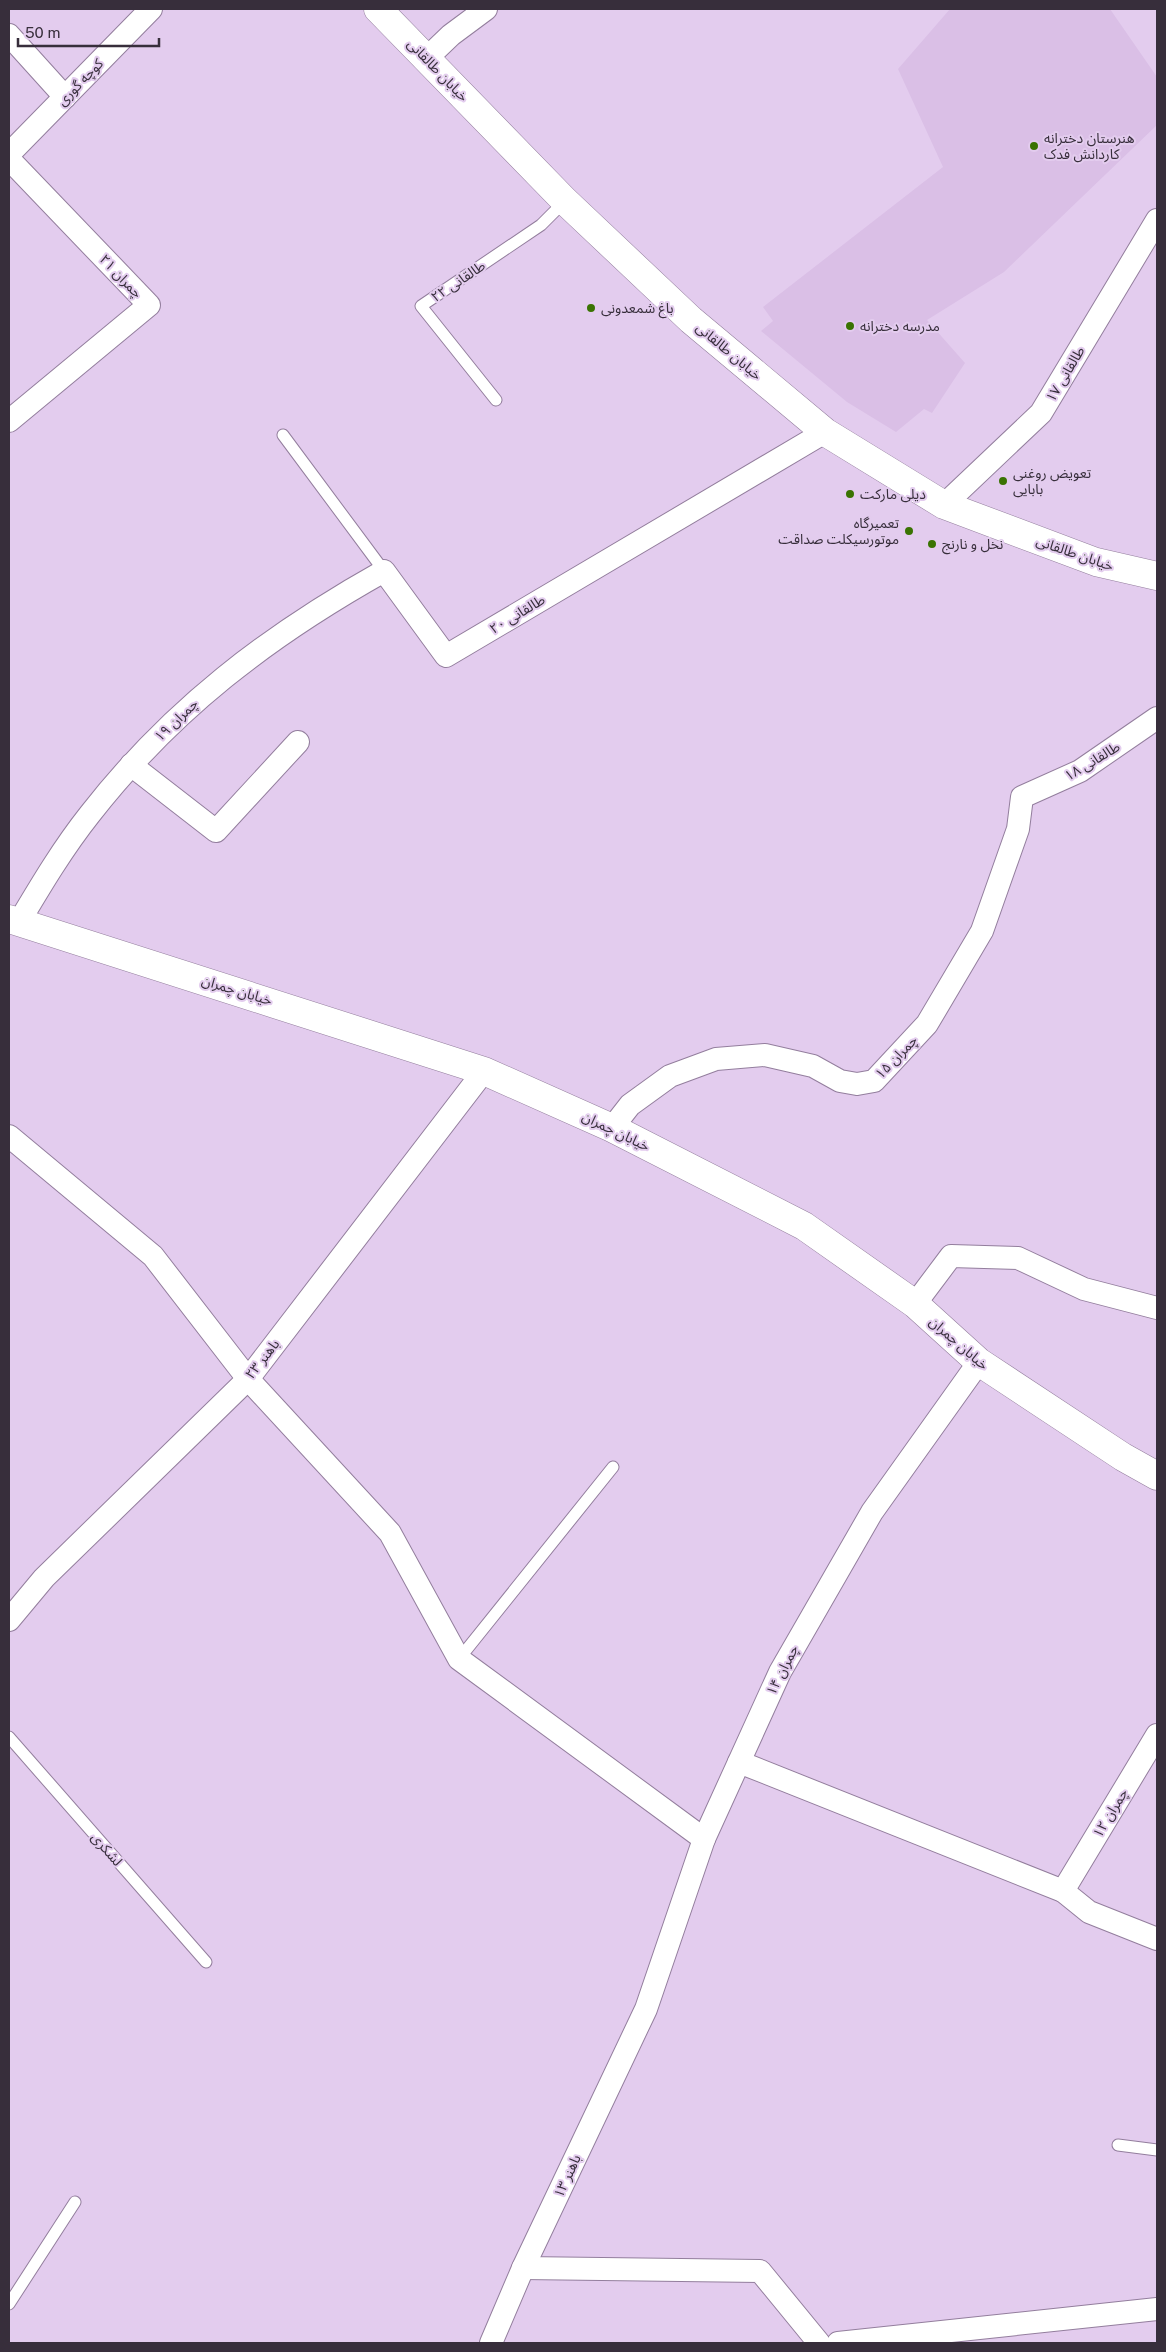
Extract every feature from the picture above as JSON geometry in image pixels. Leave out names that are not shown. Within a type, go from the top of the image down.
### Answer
[{"type":"main road","name":"خیابان طالقانی","points":[[378,9],[565,201],[691,320],[825,432],[944,505],[1096,562],[1157,576]]},
{"type":"main road","name":"خیابان چمران","points":[[14,920],[484,1071],[612,1128],[804,1226],[915,1304],[979,1362],[1123,1457],[1157,1476]]},
{"type":"street","name":"کوچه گوری","points":[[9,154],[151,9]]},
{"type":"street","points":[[427,58],[451,35],[486,9]]},
{"type":"street","points":[[9,35],[65,97]]},
{"type":"street","name":"چمران ۲۱","points":[[9,159],[149,305],[9,421]]},
{"type":"street","name":"طالقانی ۱۷","points":[[944,505],[1042,413],[1157,220]]},
{"type":"street","name":"طالقانی ۲۰","points":[[384,571],[446,656],[825,432]]},
{"type":"street","name":"چمران ۱۹","points":[[14,920],[84,822],[131,765],[176,719],[223,676],[274,638],[328,603],[384,571]]},
{"type":"street","name":"طالقانی ۱۸","points":[[1022,797],[1080,771],[1157,719]]},
{"type":"street","points":[[131,765],[216,831],[298,742]]},
{"type":"street","name":"چمران ۱۵","points":[[612,1128],[630,1105],[670,1076],[716,1059],[765,1056],[813,1066],[840,1081],[857,1084],[874,1081],[926,1024],[982,931],[1018,829],[1022,797]]},
{"type":"street","name":"باهنر ۲۳","points":[[9,1620],[44,1578],[248,1379],[484,1071]]},
{"type":"street","points":[[9,1136],[153,1256],[248,1379],[390,1533],[460,1659],[704,1840]]},
{"type":"street","points":[[915,1304],[951,1256],[1018,1258],[1084,1289],[1157,1308]]},
{"type":"street","name":"چمران ۱۴","points":[[646,2010],[704,1840],[780,1672],[872,1512],[979,1362]]},
{"type":"street","name":"چمران ۱۲","points":[[1063,1891],[1157,1735]]},
{"type":"street","points":[[739,1762],[1063,1891],[1089,1912],[1157,1939]]},
{"type":"street","name":"باهنر ۱۳","points":[[491,2343],[523,2268],[646,2010]]},
{"type":"street","points":[[523,2268],[760,2271],[819,2343]]},
{"type":"street","points":[[838,2343],[959,2337],[1157,2308]]},
{"type":"lane","name":"طالقانی ۲۲","points":[[496,400],[421,306],[541,225],[565,201]]},
{"type":"lane","name":"طالقانی ۲۰","points":[[283,435],[384,571]]},
{"type":"lane","points":[[460,1659],[613,1467]]},
{"type":"lane","name":"لشکری","points":[[9,1737],[206,1962]]},
{"type":"lane","points":[[1118,2145],[1157,2150]]},
{"type":"lane","points":[[9,2304],[75,2202]]},
{"type":"shaded area","name":"هنرستان دخترانه کاردانش فدک","points":[[950,9],[1110,9],[1157,77],[1157,125],[1004,272],[927,320],[965,363],[932,413],[924,409],[896,432],[847,402],[761,331],[773,321],[763,307],[943,167],[898,69]]},
{"type":"place","name":"هنرستان دخترانه کاردانش فدک","points":[[1034,146]]},
{"type":"place","name":"باغ شمعدونی","points":[[591,308]]},
{"type":"place","name":"مدرسه دخترانه","points":[[850,326]]},
{"type":"place","name":"تعویض روغنی بابایی","points":[[1003,481]]},
{"type":"place","name":"دیلی مارکت","points":[[850,494]]},
{"type":"place","name":"تعمیرگاه موتورسیکلت صداقت","points":[[909,531]]},
{"type":"place","name":"نخل و نارنج","points":[[932,544]]}]
